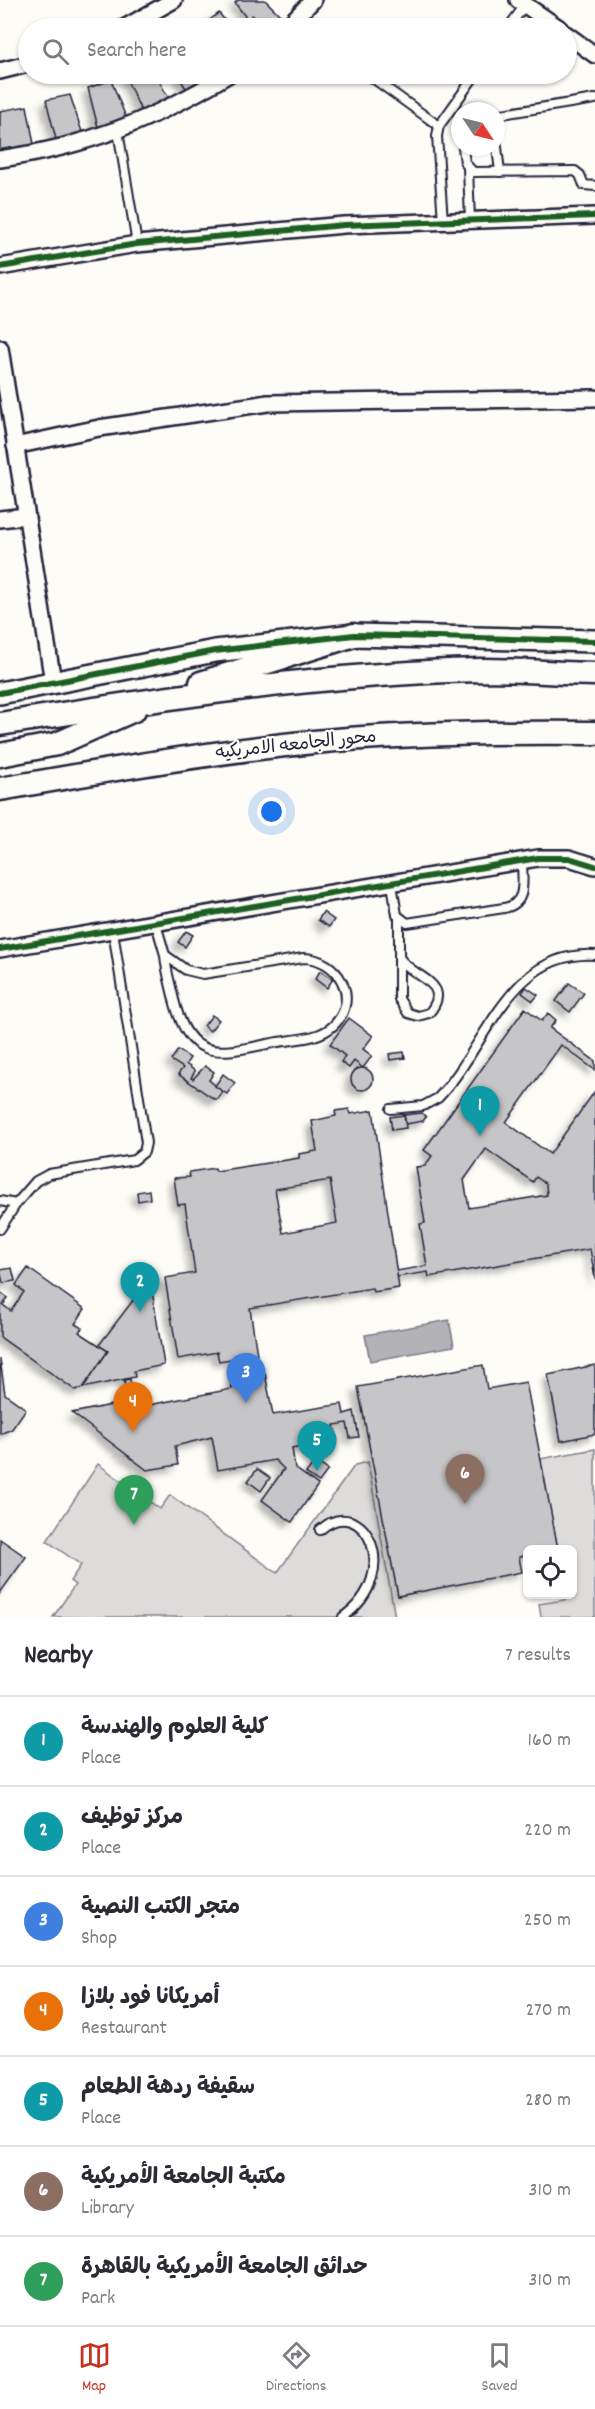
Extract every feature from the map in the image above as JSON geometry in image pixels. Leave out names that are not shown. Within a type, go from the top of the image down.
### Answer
[{"type":"main road","points":[[0,755],[57,744],[159,698],[256,664],[354,635]]},
{"type":"main road","points":[[0,724],[159,698],[303,681],[482,670],[595,674]]},
{"type":"main road","name":"محور الجامعه الامريكيه","points":[[0,789],[198,756],[314,742],[486,733],[595,733]]},
{"type":"street","points":[[142,18],[174,0]]},
{"type":"street","points":[[301,18],[314,0]]},
{"type":"street","points":[[522,2],[545,18]]},
{"type":"street","points":[[577,42],[595,55]]},
{"type":"street","points":[[0,71],[18,66]]},
{"type":"street","points":[[0,159],[46,152],[118,131],[184,101],[212,84]]},
{"type":"street","points":[[0,267],[137,244],[344,225],[595,216]]},
{"type":"street","points":[[0,348],[53,682]]},
{"type":"street","points":[[15,446],[120,424],[268,403],[595,398]]},
{"type":"street","points":[[0,519],[26,516]]},
{"type":"street","points":[[0,693],[215,651],[354,635],[595,641]]},
{"type":"street","points":[[0,949],[522,861],[559,857],[595,866]]},
{"type":"street","points":[[0,957],[31,945]]},
{"type":"lane","points":[[513,18],[522,2]]},
{"type":"lane","points":[[381,84],[439,126]]},
{"type":"lane","points":[[443,221],[436,136],[439,126],[469,84]]},
{"type":"lane","points":[[505,114],[595,99]]},
{"type":"lane","points":[[118,131],[137,244]]},
{"type":"lane","points":[[465,156],[468,168],[470,220]]},
{"type":"lane","points":[[498,156],[500,172]]},
{"type":"lane","points":[[468,168],[473,172],[575,171],[580,175],[584,185],[595,186]]},
{"type":"lane","points":[[399,918],[407,923],[415,923],[510,907],[520,899],[522,893],[522,861]]},
{"type":"lane","points":[[392,884],[399,918],[398,991],[401,1005],[413,1016],[429,1013],[436,998],[434,986],[410,970],[399,957]]},
{"type":"lane","points":[[156,924],[182,1027],[193,1042],[210,1050],[229,1051],[317,1035],[333,1026],[343,1012],[346,996],[342,980],[333,968],[319,960],[303,958],[203,974],[186,970],[165,955]]},
{"type":"lane","points":[[0,1229],[16,1204],[42,1177],[134,1160],[144,1152],[146,1143],[112,931]]},
{"type":"lane","points":[[391,1109],[423,1106],[438,1098],[516,989],[538,968],[566,956],[595,956]]},
{"type":"lane","points":[[0,1201],[16,1204]]},
{"type":"lane","points":[[320,1530],[336,1521],[351,1522],[365,1531],[374,1546],[376,1568],[371,1586],[362,1601],[343,1617]]},
{"type":"shaded area","points":[[449,1320],[454,1346],[370,1361],[365,1335]]},
{"type":"shaded area","points":[[595,1449],[595,1617],[541,1617],[539,1604],[577,1599],[577,1545],[557,1545],[540,1459]]},
{"type":"shaded area","points":[[368,1462],[395,1617],[53,1617],[75,1585],[70,1581],[81,1565],[47,1541],[98,1464],[160,1509],[170,1495],[277,1573],[355,1465]]},
{"type":"building","points":[[238,0],[265,0],[283,18],[256,18],[252,15],[246,18],[235,3]]},
{"type":"building","points":[[219,13],[223,18],[212,18]]},
{"type":"building","points":[[100,84],[113,84],[127,120],[100,135],[88,88]]},
{"type":"building","points":[[129,84],[161,84],[171,102],[145,119]]},
{"type":"building","points":[[183,84],[196,84],[187,90]]},
{"type":"building","points":[[70,95],[83,135],[58,147],[46,100]]},
{"type":"building","points":[[27,106],[35,150],[4,156],[0,150],[0,111]]},
{"type":"building","points":[[323,912],[334,920],[329,927],[318,920]]},
{"type":"building","points":[[186,931],[193,935],[185,947],[178,942]]},
{"type":"building","points":[[320,971],[333,979],[327,988],[315,979]]},
{"type":"building","points":[[569,983],[584,993],[570,1012],[556,1001]]},
{"type":"building","points":[[526,987],[538,995],[533,1001],[522,993]]},
{"type":"building","points":[[525,1008],[542,1021],[548,1013],[556,1020],[550,1028],[595,1061],[595,1070],[561,1045],[506,1122],[550,1154],[595,1091],[595,1279],[590,1249],[429,1277],[428,1272],[397,1277],[396,1271],[427,1266],[420,1224],[425,1223],[416,1167],[425,1166],[432,1156],[424,1150]],"holes":[[[486,1149],[533,1182],[536,1177],[546,1184],[547,1195],[469,1208],[464,1180]]]},
{"type":"building","points":[[212,1015],[219,1020],[210,1031],[204,1026]]},
{"type":"building","points":[[349,1018],[373,1036],[363,1049],[372,1056],[363,1068],[354,1061],[349,1068],[341,1062],[345,1056],[330,1044]]},
{"type":"building","points":[[178,1050],[190,1058],[186,1064],[195,1071],[191,1078],[193,1079],[205,1066],[214,1072],[209,1080],[223,1092],[218,1099],[214,1099],[178,1074],[183,1068],[171,1060]]},
{"type":"building","points":[[404,1052],[405,1058],[390,1060],[389,1054]]},
{"type":"building","points":[[362,1068],[370,1071],[373,1079],[370,1087],[362,1090],[354,1087],[351,1079],[354,1071]]},
{"type":"building","points":[[223,1074],[235,1083],[227,1094],[215,1086]]},
{"type":"building","points":[[349,1109],[350,1114],[373,1110],[399,1288],[373,1292],[372,1288],[250,1308],[257,1355],[219,1361],[217,1352],[178,1359],[165,1278],[195,1273],[185,1204],[178,1205],[174,1178],[190,1177],[189,1172],[215,1168],[216,1171],[299,1158],[299,1154],[317,1151],[312,1121],[336,1116],[335,1111]],"holes":[[[330,1180],[337,1223],[283,1233],[275,1189]]]},
{"type":"building","points":[[422,1113],[426,1117],[423,1121],[406,1124],[404,1115]]},
{"type":"building","points":[[404,1115],[406,1128],[392,1130],[390,1117]]},
{"type":"building","points":[[149,1190],[150,1199],[138,1201],[137,1192]]},
{"type":"building","points":[[12,1268],[15,1281],[3,1283],[0,1270]]},
{"type":"building","points":[[28,1268],[85,1309],[75,1324],[82,1328],[79,1332],[108,1351],[83,1388],[75,1390],[0,1337],[0,1292],[8,1298],[3,1305],[11,1311],[24,1292],[16,1285]]},
{"type":"building","points":[[150,1278],[164,1365],[134,1371],[135,1377],[83,1388],[108,1351],[99,1345]]},
{"type":"building","points":[[0,1359],[5,1394],[26,1409],[12,1429],[0,1434]]},
{"type":"building","points":[[483,1365],[487,1389],[526,1382],[557,1545],[523,1545],[523,1556],[519,1557],[522,1572],[398,1596],[358,1387]]},
{"type":"building","points":[[595,1365],[595,1434],[561,1441],[548,1375]]},
{"type":"building","points":[[265,1373],[273,1415],[342,1404],[344,1414],[354,1411],[359,1437],[350,1438],[347,1423],[334,1425],[337,1441],[292,1448],[295,1468],[318,1485],[292,1522],[262,1500],[284,1469],[275,1460],[218,1470],[212,1437],[175,1446],[178,1465],[147,1470],[72,1413],[127,1402],[128,1409],[232,1389],[231,1380]]},
{"type":"building","points":[[130,1379],[134,1408],[128,1409],[124,1380]]},
{"type":"building","points":[[315,1461],[328,1470],[319,1482],[306,1473]]},
{"type":"building","points":[[257,1469],[270,1478],[261,1491],[248,1481]]},
{"type":"building","points":[[0,1539],[26,1557],[0,1593]]},
{"type":"cycle path","points":[[0,267],[137,244],[344,225],[595,216]]},
{"type":"cycle path","points":[[0,693],[215,651],[354,635],[595,641]]},
{"type":"cycle path","points":[[0,949],[538,858],[569,858],[595,866]]},
{"type":"place","name":"كلية العلوم والهندسة","points":[[480,1136]]},
{"type":"place","name":"مركز توظيف","points":[[140,1312]]},
{"type":"place","name":"متجر الكتب النصية","points":[[246,1403]]},
{"type":"place","name":"أمريكانا فود بلازا","points":[[133,1432]]},
{"type":"place","name":"سقيفة ردهة الطعام","points":[[317,1471]]},
{"type":"place","name":"مكتبة الجامعة الأمريكية","points":[[465,1504]]},
{"type":"place","name":"حدائق الجامعة الأمريكية بالقاهرة","points":[[134,1525]]}]
